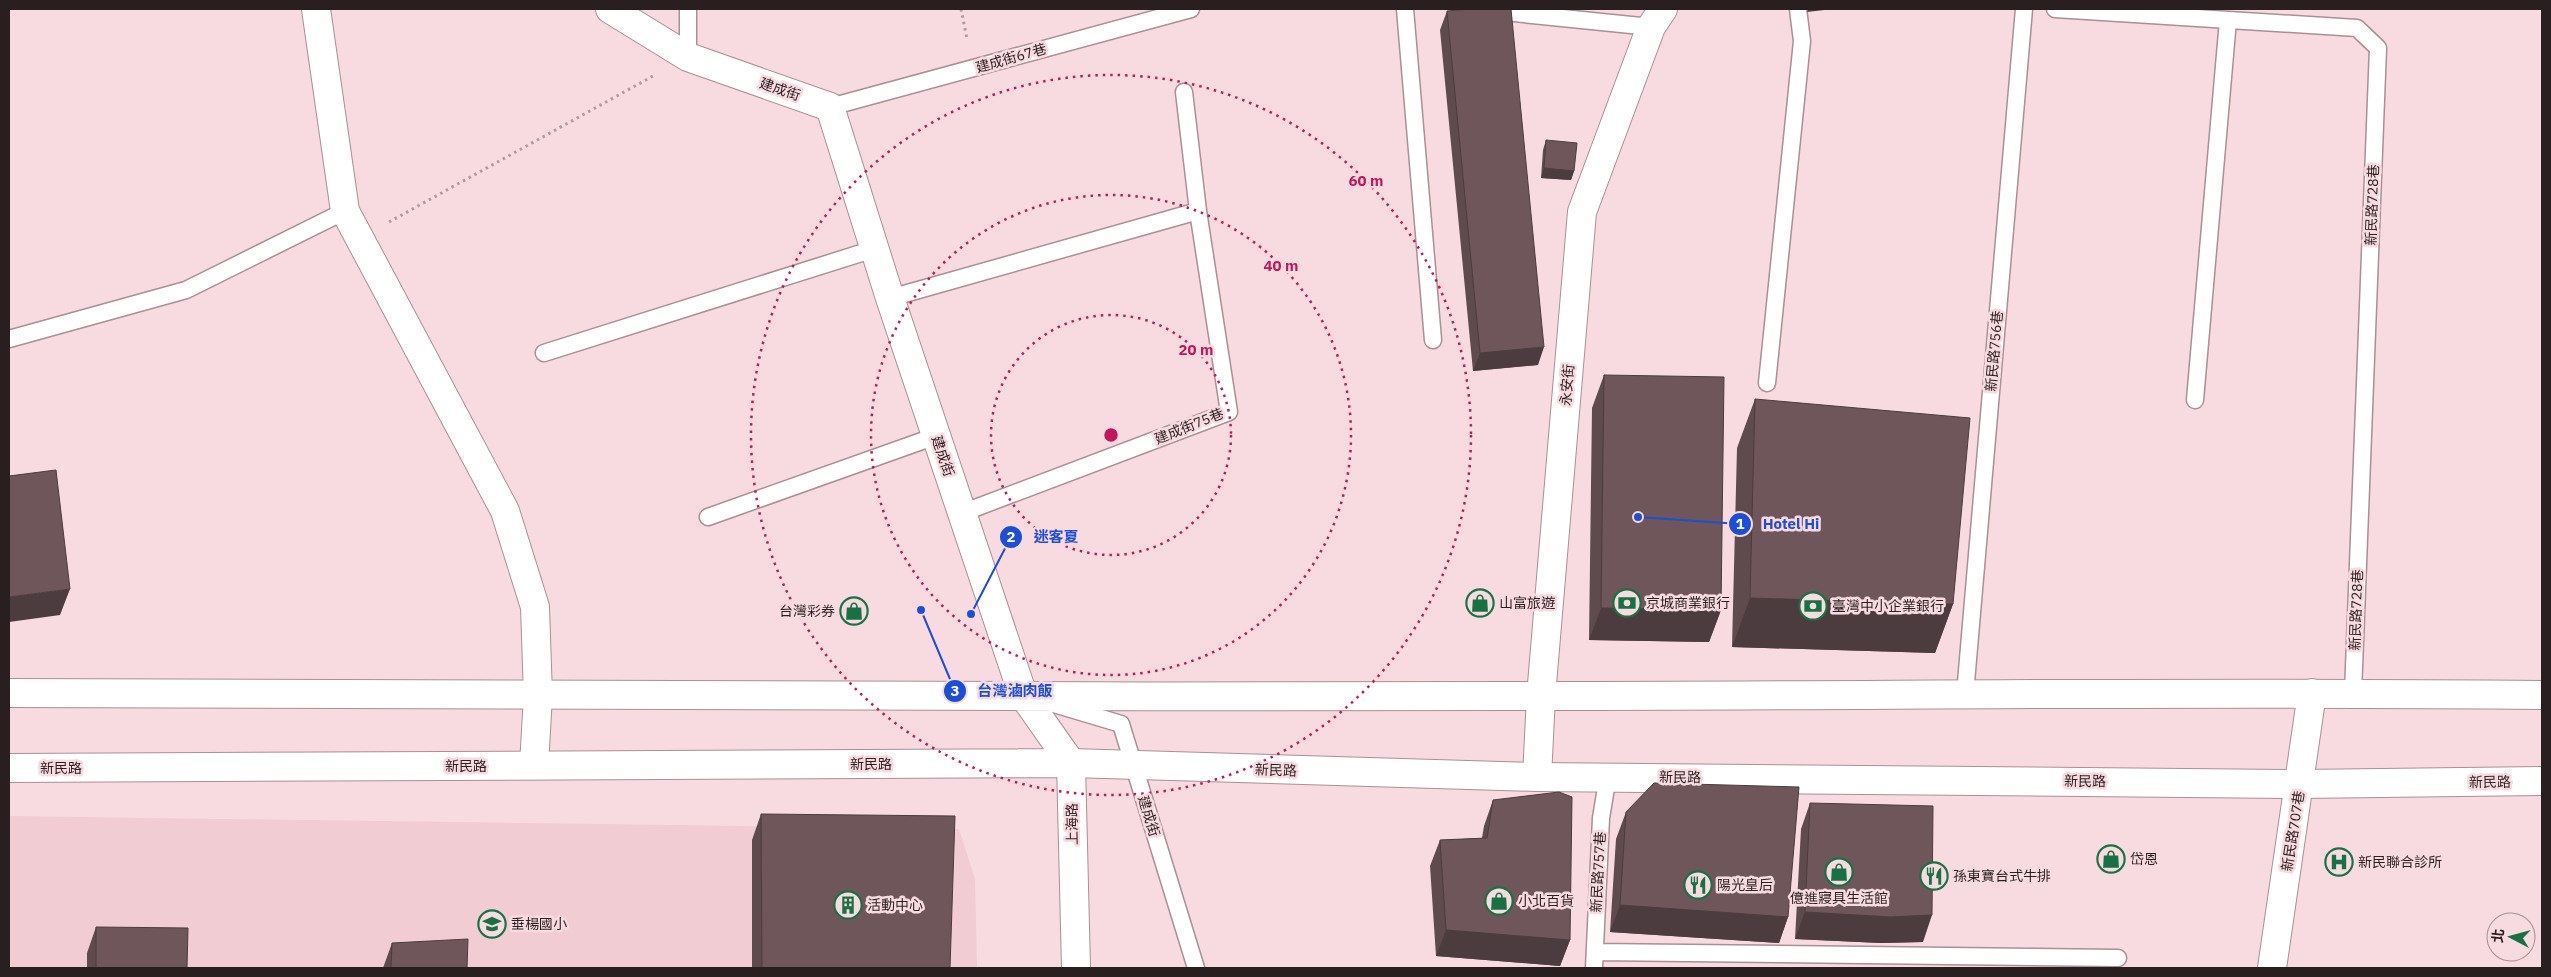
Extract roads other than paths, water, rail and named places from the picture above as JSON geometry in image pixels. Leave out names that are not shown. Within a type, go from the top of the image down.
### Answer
[{"type":"street","points":[[316,9],[345,211],[505,511],[535,607],[538,696],[534,766]]},
{"type":"street","name":"建成街","points":[[610,9],[688,57],[830,107],[890,298],[1023,695]]},
{"type":"street","name":"永安街","points":[[1537,777],[1541,696],[1582,212],[1657,18]]},
{"type":"street","points":[[9,693],[538,696],[1541,696],[2312,693],[2542,695]]},
{"type":"street","name":"新民路707巷","points":[[2272,968],[2312,693]]},
{"type":"street","points":[[1023,695],[1071,763]]},
{"type":"street","name":"新民路","points":[[9,768],[1071,763],[1537,777],[1608,776],[2300,784],[2542,781]]},
{"type":"street","name":"上海路","points":[[1071,763],[1076,968]]},
{"type":"lane","points":[[688,9],[688,57]]},
{"type":"lane","name":"建成街67巷","points":[[830,107],[1191,9]]},
{"type":"lane","points":[[1405,9],[1433,340]]},
{"type":"lane","points":[[1474,9],[1657,18]]},
{"type":"lane","points":[[1767,383],[1802,41],[1798,9]]},
{"type":"lane","name":"新民路756巷","points":[[1965,694],[2024,9]]},
{"type":"lane","name":"新民路728巷","points":[[2055,9],[2357,28],[2378,48],[2353,693]]},
{"type":"lane","points":[[2195,400],[2228,20]]},
{"type":"lane","name":"建成街75巷","points":[[962,513],[1229,412],[1198,211],[1184,92]]},
{"type":"lane","points":[[9,338],[186,290],[345,211]]},
{"type":"lane","points":[[890,298],[1198,211]]},
{"type":"lane","points":[[544,353],[874,249]]},
{"type":"lane","points":[[708,517],[936,436]]},
{"type":"lane","name":"建成街","points":[[1023,695],[1121,724],[1196,968]]},
{"type":"lane","name":"新民路757巷","points":[[1594,960],[1601,818],[1608,776]]},
{"type":"lane","points":[[1594,960],[2118,958]]},
{"type":"place","name":"Hotel Hi","points":[[1638,517]]},
{"type":"place","name":"山富旅遊","points":[[1480,603]]},
{"type":"place","name":"京城商業銀行","points":[[1627,603]]},
{"type":"place","name":"臺灣中小企業銀行","points":[[1813,606]]},
{"type":"place","name":"台灣滷肉飯","points":[[921,610]]},
{"type":"place","name":"台灣彩券","points":[[854,611]]},
{"type":"place","name":"迷客夏","points":[[971,614]]},
{"type":"place","name":"岱恩","points":[[2111,859]]},
{"type":"place","name":"新民聯合診所","points":[[2339,862]]},
{"type":"place","name":"億進寢具生活館","points":[[1839,872]]},
{"type":"place","name":"孫東寶台式牛排","points":[[1934,876]]},
{"type":"place","name":"陽光皇后","points":[[1698,885]]},
{"type":"place","name":"小北百貨","points":[[1499,901]]},
{"type":"place","name":"活動中心","points":[[848,905]]},
{"type":"place","name":"垂楊國小","points":[[492,924]]}]
